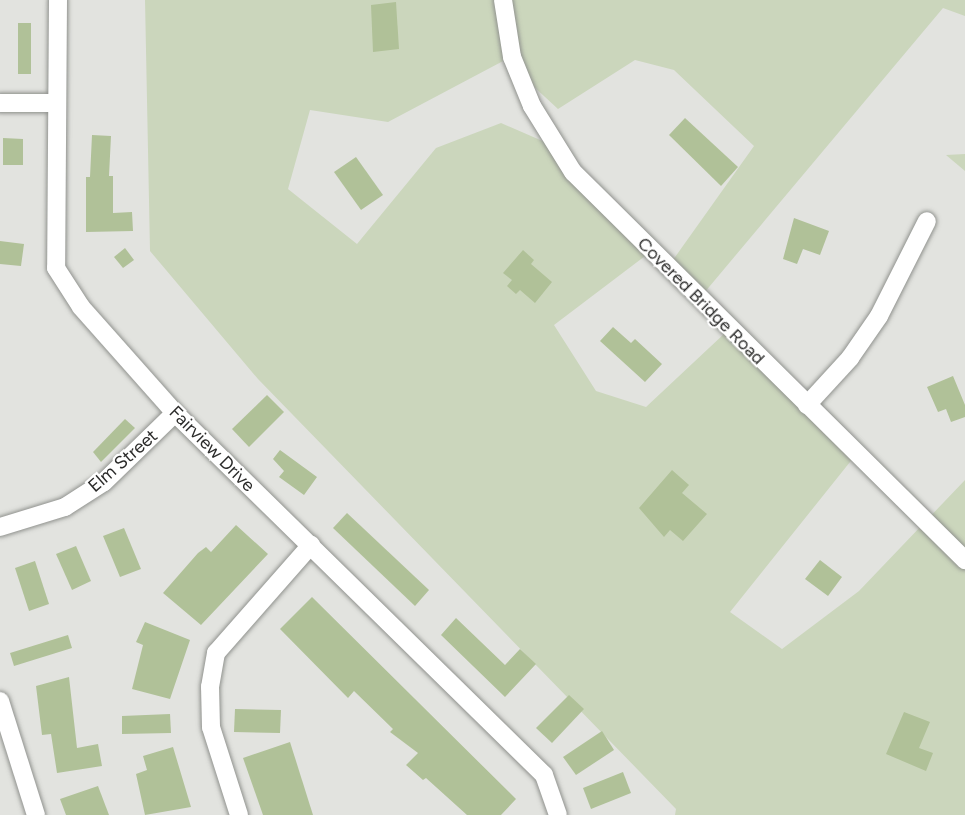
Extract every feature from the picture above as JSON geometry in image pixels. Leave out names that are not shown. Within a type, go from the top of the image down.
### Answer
[{"type":"street","name":"Fairview Drive","points":[[58,0],[56,268],[81,307],[175,413],[544,775],[558,815]]},
{"type":"street","name":"Covered Bridge Road","points":[[503,0],[512,57],[532,106],[573,172],[965,560]]},
{"type":"street","points":[[0,103],[57,103]]},
{"type":"street","points":[[807,405],[844,364],[879,316],[927,221]]},
{"type":"street","name":"Elm Street","points":[[0,527],[64,507],[104,482],[175,413]]},
{"type":"street","points":[[239,815],[211,727],[210,687],[216,653],[311,545]]},
{"type":"street","points":[[0,700],[36,815]]},
{"type":"green space","points":[[145,0],[965,0],[965,16],[943,8],[699,299],[668,267],[754,146],[674,70],[635,60],[558,109],[505,60],[388,122],[310,110],[288,189],[357,244],[436,148],[501,123],[554,146],[653,250],[554,325],[596,391],[646,407],[725,333],[854,457],[730,612],[782,649],[859,591],[965,480],[965,815],[675,815],[676,809],[258,379],[150,251]]},
{"type":"green space","points":[[965,154],[965,171],[946,155]]},
{"type":"building","points":[[396,2],[399,49],[373,52],[371,5]]},
{"type":"building","points":[[18,23],[31,23],[31,74],[18,74]]},
{"type":"building","points":[[685,118],[738,167],[721,186],[669,135]]},
{"type":"building","points":[[92,135],[111,136],[109,176],[113,176],[113,213],[132,212],[133,231],[86,232],[86,177],[90,177]]},
{"type":"building","points":[[3,138],[23,139],[23,165],[3,165]]},
{"type":"building","points":[[356,157],[383,195],[361,210],[334,172]]},
{"type":"building","points":[[794,218],[829,231],[820,255],[803,249],[797,264],[783,259]]},
{"type":"building","points":[[0,241],[24,244],[21,266],[0,264]]},
{"type":"building","points":[[125,248],[134,260],[123,268],[114,257]]},
{"type":"building","points":[[523,250],[534,260],[531,264],[552,282],[535,303],[520,290],[516,294],[507,286],[512,280],[503,273]]},
{"type":"building","points":[[613,327],[631,343],[635,339],[662,364],[645,382],[600,341]]},
{"type":"building","points":[[953,376],[965,405],[965,417],[951,422],[946,409],[938,412],[927,387]]},
{"type":"building","points":[[267,395],[284,412],[249,447],[232,429]]},
{"type":"building","points":[[125,419],[135,428],[101,462],[93,452]]},
{"type":"building","points":[[280,450],[317,477],[304,495],[279,477],[284,471],[273,459]]},
{"type":"building","points":[[672,470],[689,485],[682,493],[707,514],[683,541],[670,530],[664,537],[639,508]]},
{"type":"building","points":[[347,513],[429,590],[415,606],[333,528]]},
{"type":"building","points":[[236,525],[268,554],[201,625],[163,593],[198,553],[206,547],[211,552]]},
{"type":"building","points":[[124,528],[141,569],[120,577],[103,536]]},
{"type":"building","points":[[76,546],[91,581],[72,590],[56,554]]},
{"type":"building","points":[[820,560],[842,577],[828,596],[805,579]]},
{"type":"building","points":[[35,561],[49,604],[29,611],[15,568]]},
{"type":"building","points":[[312,597],[516,799],[501,815],[467,815],[426,778],[423,780],[406,765],[418,753],[390,732],[393,729],[354,691],[348,698],[280,629]]},
{"type":"building","points":[[456,618],[505,665],[520,649],[536,664],[505,697],[441,635]]},
{"type":"building","points":[[145,622],[190,640],[170,699],[132,689],[143,645],[136,642]]},
{"type":"building","points":[[68,635],[72,648],[14,666],[10,653]]},
{"type":"building","points":[[69,677],[77,748],[98,744],[102,766],[57,773],[51,734],[42,735],[36,686]]},
{"type":"building","points":[[569,695],[584,709],[552,743],[536,728]]},
{"type":"building","points":[[235,709],[281,710],[280,733],[234,732]]},
{"type":"building","points":[[904,712],[930,722],[919,748],[933,753],[926,771],[886,754]]},
{"type":"building","points":[[170,714],[171,733],[122,734],[122,716]]},
{"type":"building","points":[[602,731],[614,750],[576,775],[563,757]]},
{"type":"building","points":[[290,742],[313,815],[263,815],[243,758]]},
{"type":"building","points":[[173,747],[191,807],[145,815],[136,774],[147,770],[143,756]]},
{"type":"building","points":[[623,772],[631,793],[591,809],[583,788]]},
{"type":"building","points":[[98,786],[109,815],[66,815],[60,799]]}]
